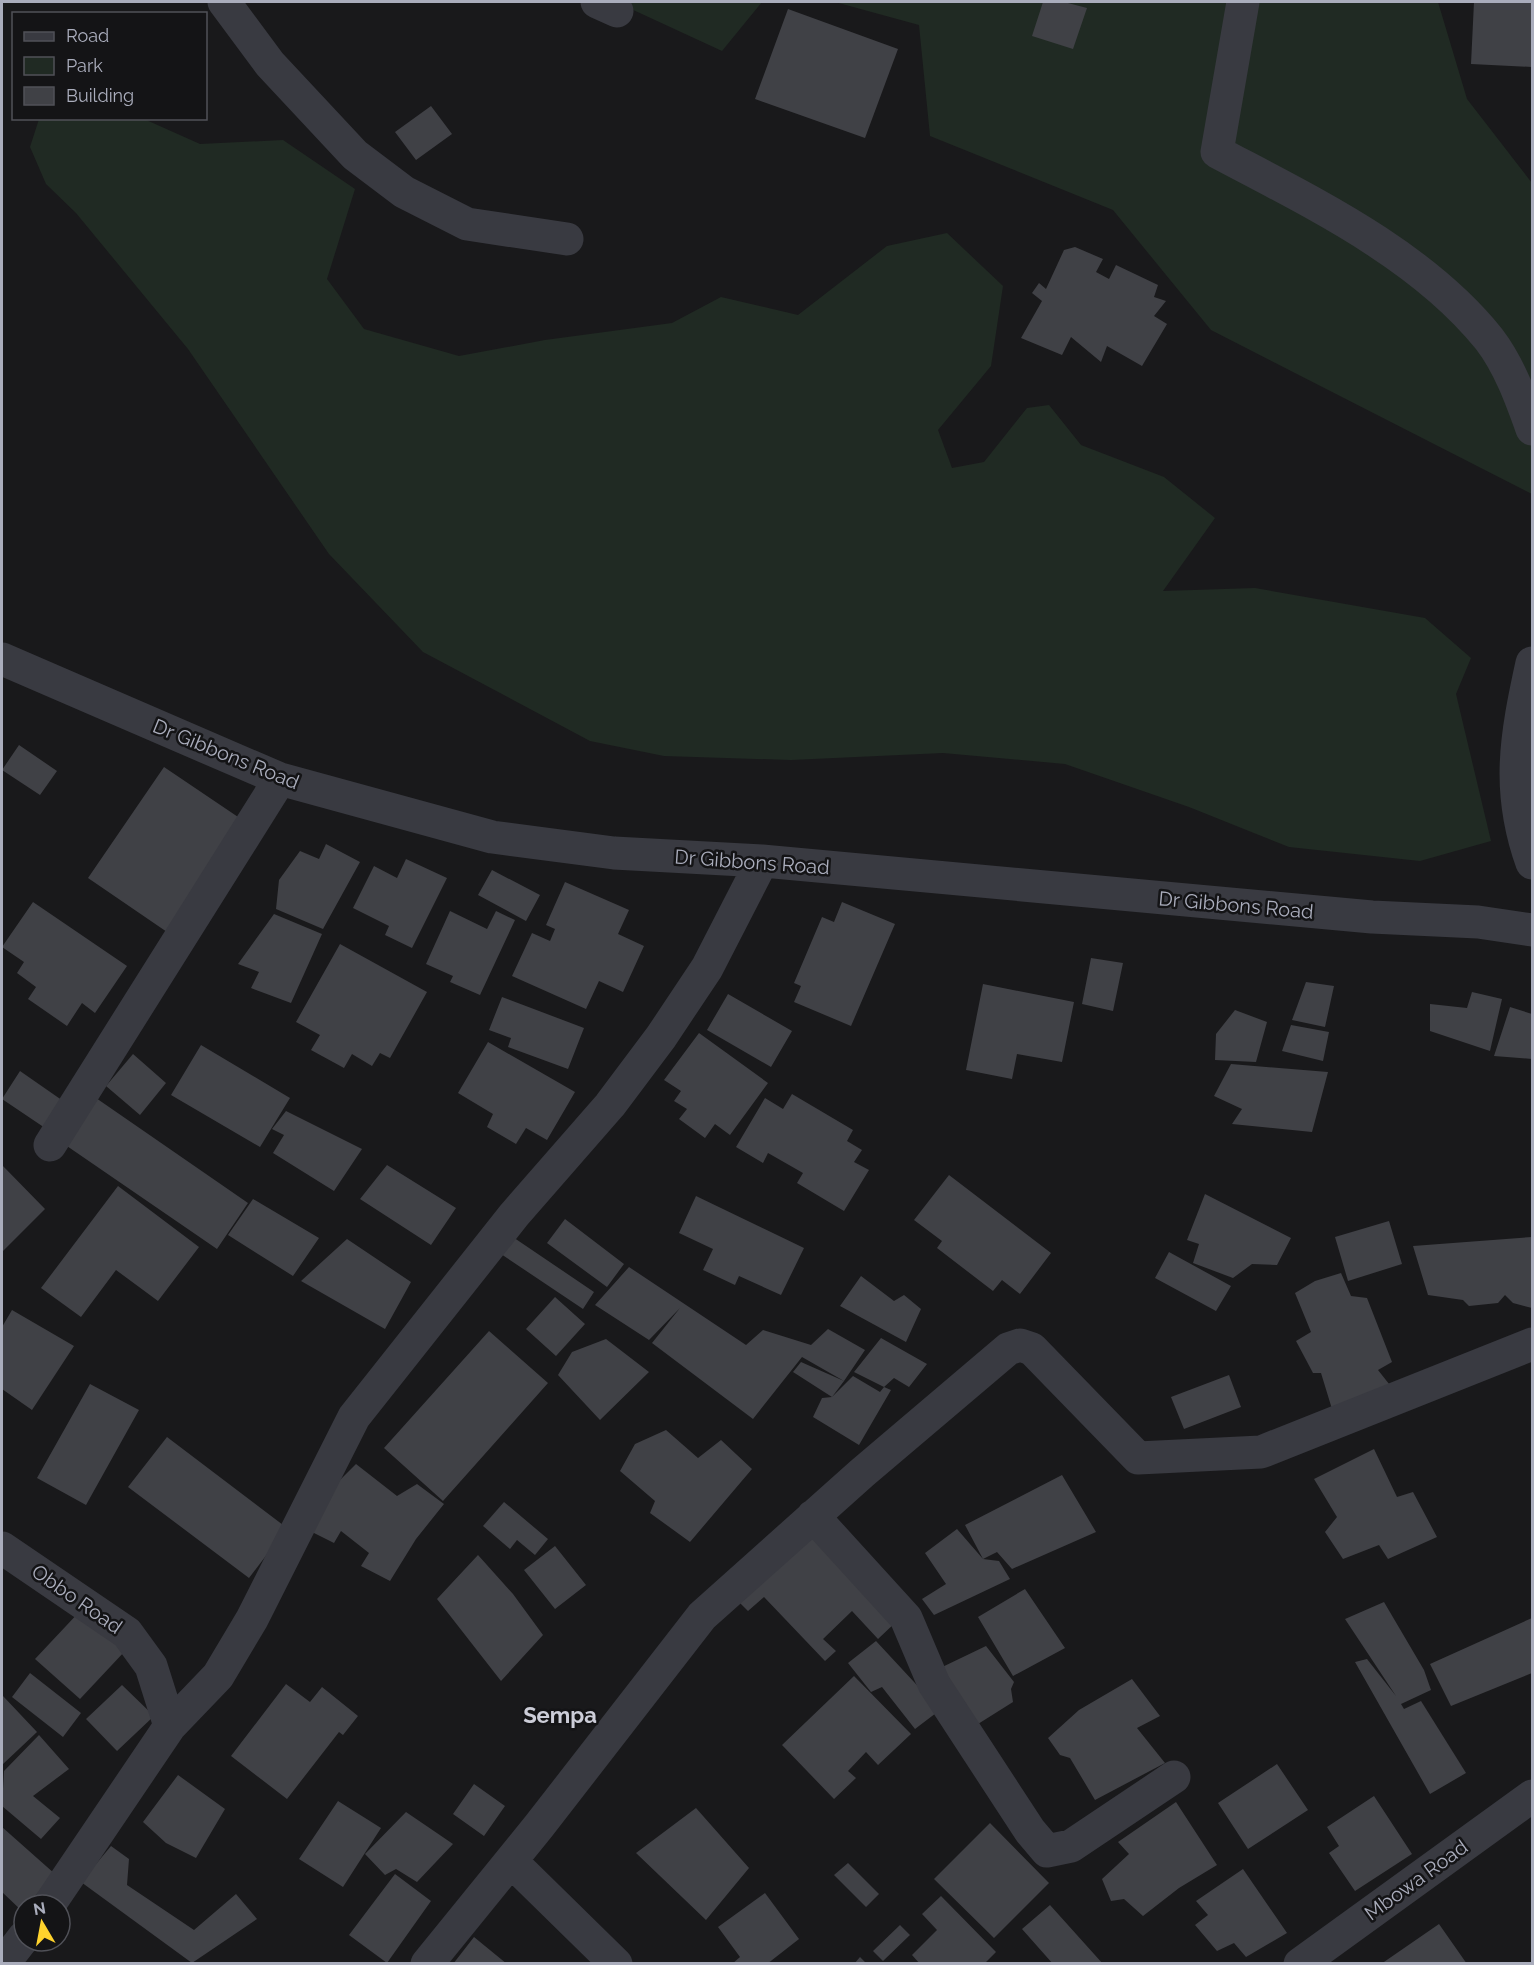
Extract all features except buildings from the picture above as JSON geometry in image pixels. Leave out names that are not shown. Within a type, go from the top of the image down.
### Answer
[{"type":"street","points":[[224,2],[270,64],[347,146],[404,192],[467,224],[567,239]]},
{"type":"street","points":[[1243,2],[1217,152],[1336,216],[1374,240],[1456,304],[1489,340],[1514,381],[1533,429]]},
{"type":"street","name":"Dr Gibbons Road","points":[[2,659],[280,779],[492,837],[614,853],[762,861],[1372,917],[1478,922],[1533,930]]},
{"type":"street","points":[[1533,663],[1516,746],[1515,800],[1533,863]]},
{"type":"street","points":[[50,1145],[280,779]]},
{"type":"street","points":[[57,1893],[170,1726],[218,1676],[252,1619],[354,1417],[514,1215],[610,1105],[660,1037],[707,968],[762,861]]},
{"type":"street","points":[[427,1964],[511,1861],[702,1616],[813,1516],[1008,1349],[1020,1345],[1032,1349],[1138,1458],[1261,1452],[1533,1344]]},
{"type":"street","points":[[813,1516],[906,1618],[934,1684],[1030,1831],[1047,1851],[1071,1846],[1174,1777]]},
{"type":"street","name":"Obbo Road","points":[[2,1548],[127,1633],[151,1666],[170,1726]]},
{"type":"street","name":"Mbowa Road","points":[[1300,1964],[1533,1796]]},
{"type":"street","points":[[511,1861],[616,1964]]},
{"type":"green space","points":[[616,2],[762,2],[722,51]]},
{"type":"green space","points":[[835,2],[1438,2],[1467,99],[1532,183],[1532,494],[1211,330],[1113,210],[930,136],[919,25]]},
{"type":"green space","points":[[39,120],[146,120],[200,144],[283,140],[355,189],[327,279],[364,329],[459,356],[545,340],[672,323],[721,297],[798,315],[887,246],[947,233],[1003,286],[991,366],[938,430],[952,468],[984,462],[1027,408],[1049,405],[1081,445],[1164,477],[1215,518],[1163,591],[1255,588],[1425,618],[1471,658],[1456,694],[1491,841],[1420,861],[1289,847],[1189,807],[1065,764],[943,753],[791,760],[664,756],[590,741],[423,652],[329,554],[188,349],[76,213],[46,184],[30,147]]},
{"type":"district","name":"Sempa","points":[[560,1715]]}]
